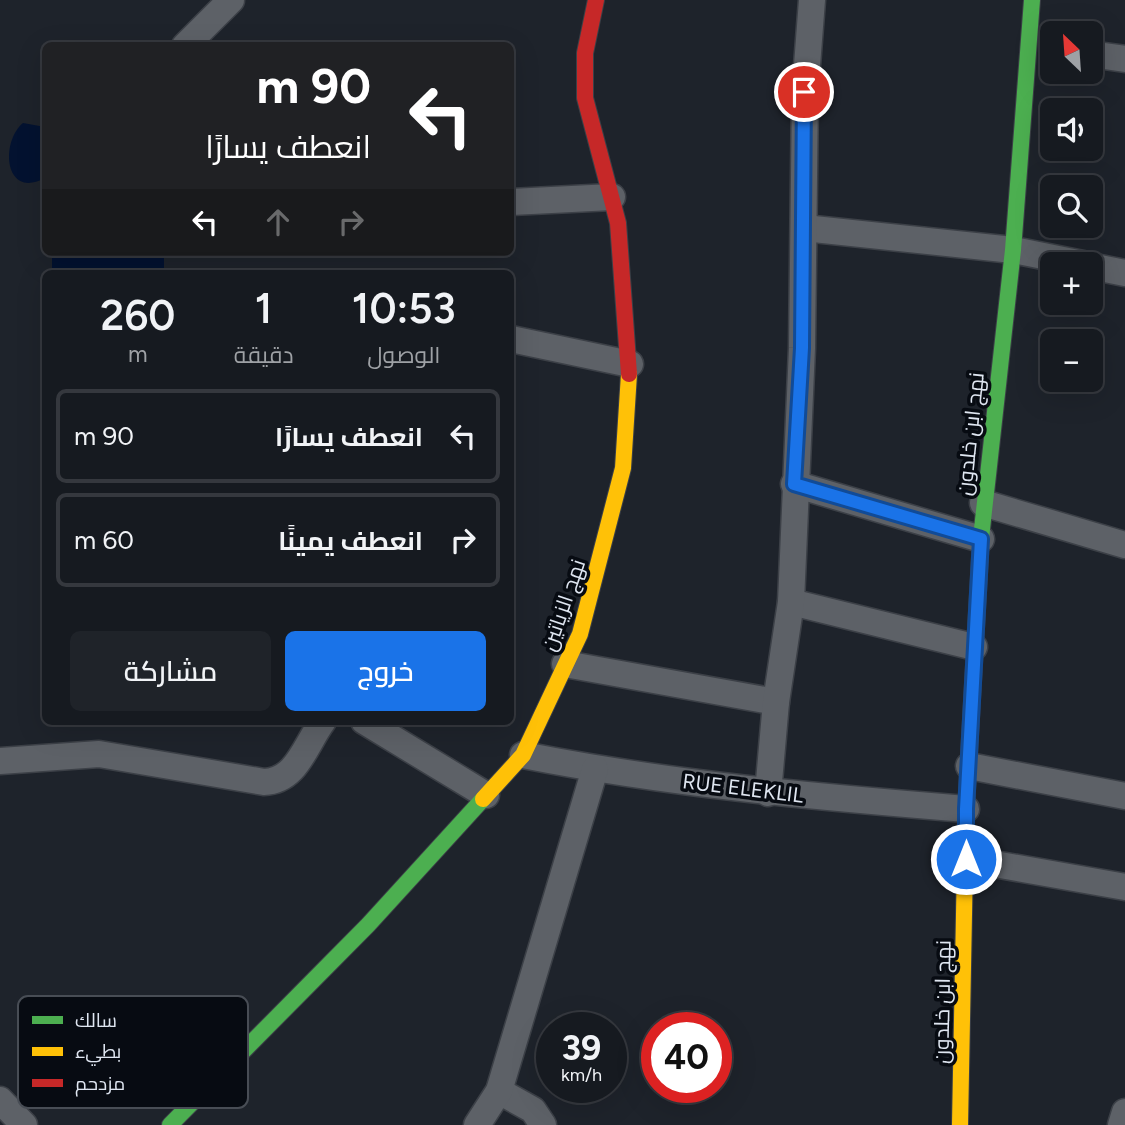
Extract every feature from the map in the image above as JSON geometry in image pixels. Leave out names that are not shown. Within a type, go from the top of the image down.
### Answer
[{"type":"street","points":[[189,42],[231,0]]},
{"type":"street","name":"نهج الزياتين","points":[[248,1046],[368,925],[523,755],[580,634],[623,468],[630,364],[618,223],[585,98],[583,78],[596,0]]},
{"type":"street","points":[[768,793],[776,702],[791,602],[804,228],[804,92],[812,0]]},
{"type":"street","name":"نهج ابن خلدون","points":[[960,1125],[966,809],[983,503],[1040,48],[1032,0]]},
{"type":"street","points":[[1103,56],[1125,59]]},
{"type":"street","points":[[514,202],[612,197]]},
{"type":"street","points":[[804,228],[1013,250],[1040,255]]},
{"type":"street","points":[[1103,269],[1125,273]]},
{"type":"street","points":[[514,340],[630,364]]},
{"type":"street","points":[[794,484],[981,539]]},
{"type":"street","points":[[983,503],[1125,545]]},
{"type":"street","points":[[791,602],[974,647]]},
{"type":"street","points":[[565,664],[776,702]]},
{"type":"street","points":[[0,761],[99,754],[264,782],[278,782],[294,768],[321,725]]},
{"type":"street","points":[[371,725],[486,795]]},
{"type":"street","name":"RUE ELEKLIL","points":[[523,755],[595,769],[768,793],[966,809]]},
{"type":"street","points":[[969,766],[1125,796]]},
{"type":"street","points":[[477,1125],[499,1091],[595,769]]},
{"type":"street","points":[[966,859],[1125,887]]},
{"type":"street","points":[[499,1091],[533,1110],[543,1125]]},
{"type":"street","points":[[0,1101],[24,1125]]},
{"type":"street","name":"نهج الزياتين","points":[[170,1125],[187,1108]]},
{"type":"street","points":[[1121,1125],[1125,1112]]},
{"type":"water","points":[[23,123],[42,126],[42,179],[31,183],[21,181],[14,175],[9,155],[16,132]]},
{"type":"water","points":[[52,256],[164,256],[164,270],[52,270]]},
{"type":"traffic: fast","points":[[981,538],[1013,250],[1032,0]]},
{"type":"traffic: fast","points":[[248,1046],[368,925],[483,799]]},
{"type":"traffic: fast","points":[[170,1125],[187,1108]]},
{"type":"traffic: slow","points":[[483,799],[523,755],[580,634],[623,468],[629,374]]},
{"type":"traffic: slow","points":[[960,1125],[966,809],[981,538]]},
{"type":"traffic: jam","points":[[596,0],[585,53],[585,98],[618,223],[629,374]]},
{"type":"route","points":[[804,92],[802,348],[794,484],[981,539],[966,809],[966,859]]}]
